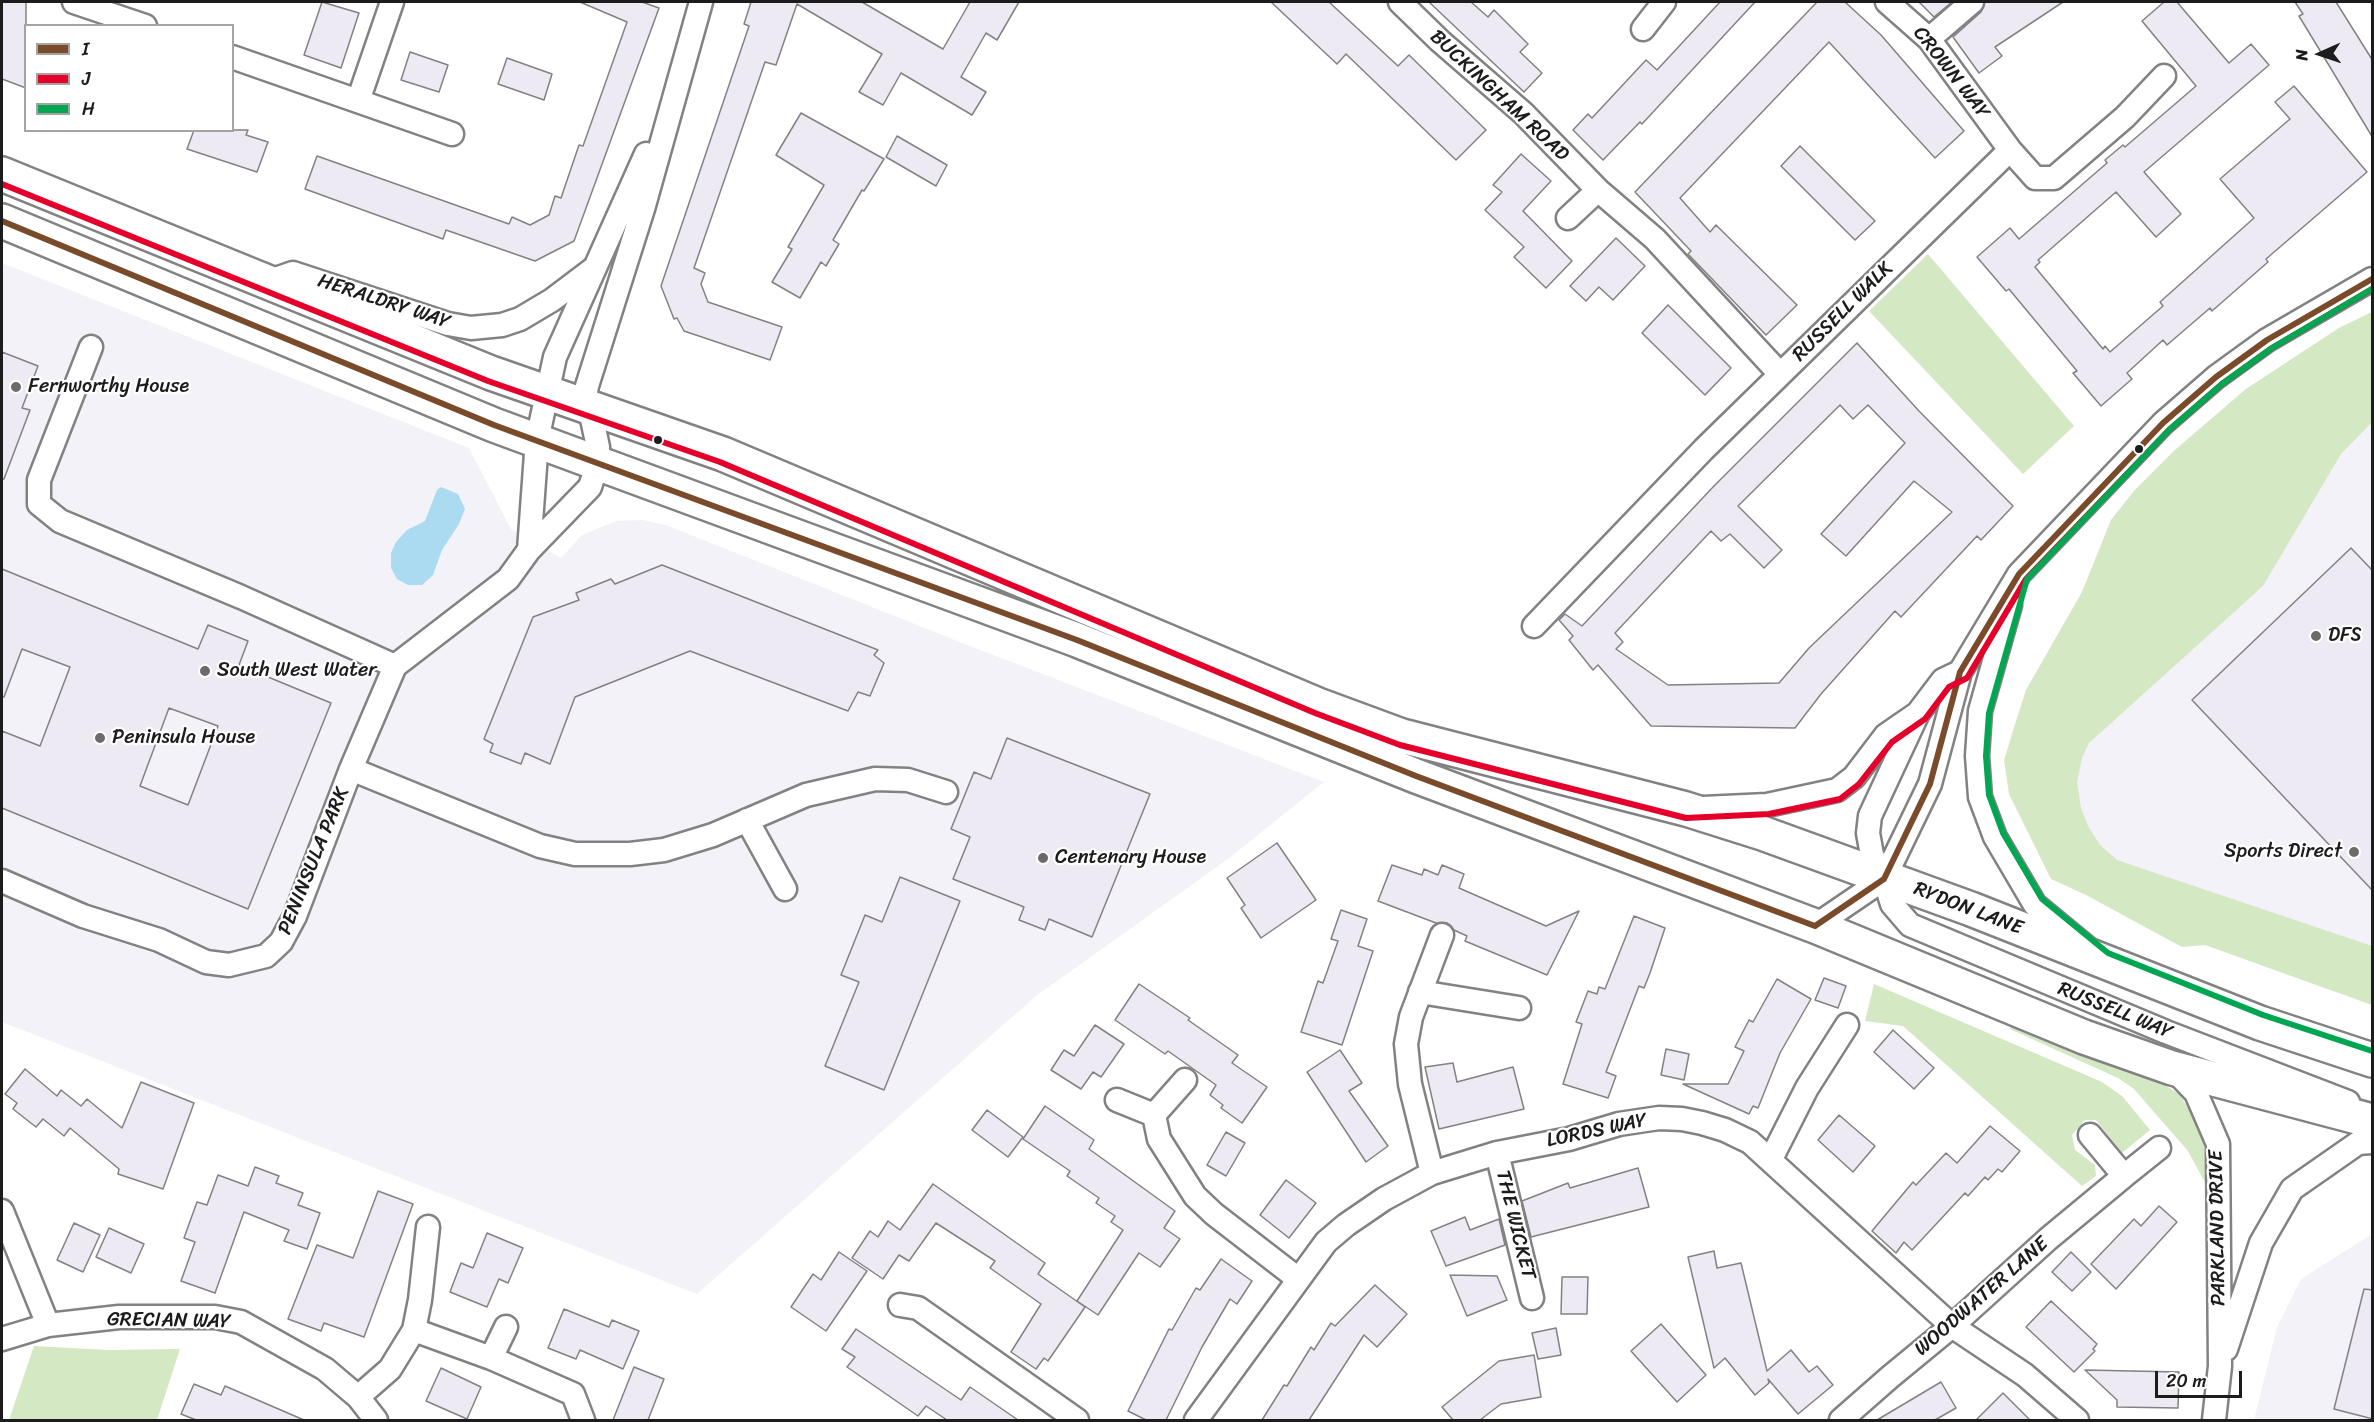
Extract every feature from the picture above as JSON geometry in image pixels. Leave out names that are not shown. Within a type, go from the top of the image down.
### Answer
[{"type":"main road","name":"RYDON LANE","points":[[2,174],[264,283],[491,373],[723,453],[1230,670],[1402,736],[1686,809],[1762,833],[1971,909],[2260,1023],[2373,1060]]},
{"type":"main road","points":[[2,221],[537,440],[1066,636],[1416,776],[1815,926],[2084,1037],[2172,1068],[2373,1121]]},
{"type":"street","points":[[74,2],[139,24]]},
{"type":"street","points":[[358,101],[392,2]]},
{"type":"street","name":"HERALDRY WAY","points":[[584,404],[587,386],[643,209],[667,116],[701,2]]},
{"type":"street","name":"BUCKINGHAM ROAD","points":[[1400,2],[1440,41],[1523,112],[1598,190],[1655,239],[1780,374]]},
{"type":"street","points":[[1643,28],[1664,2]]},
{"type":"street","name":"CROWN WAY","points":[[1887,2],[1929,39],[2010,150]]},
{"type":"street","points":[[1929,39],[1972,2]]},
{"type":"street","points":[[234,58],[452,134]]},
{"type":"street","points":[[2010,150],[2035,178],[2054,178],[2125,117],[2164,76]]},
{"type":"street","name":"HERALDRY WAY","points":[[546,391],[555,357],[642,161],[667,116]]},
{"type":"street","name":"RUSSELL WALK","points":[[1534,626],[1780,374],[2010,150]]},
{"type":"street","points":[[1568,218],[1598,190]]},
{"type":"street","name":"HERALDRY WAY","points":[[264,283],[293,273],[448,324],[471,328],[502,325],[520,319],[552,300],[596,266]]},
{"type":"street","name":"RUSSELL WAY","points":[[1815,926],[1884,879],[1930,784],[1959,672],[2019,574],[2163,423],[2216,376],[2268,340],[2373,279]]},
{"type":"street","points":[[91,347],[39,480],[39,504],[60,521],[241,597],[394,666]]},
{"type":"street","points":[[529,550],[537,440],[546,391]]},
{"type":"street","points":[[584,404],[592,419],[598,462]]},
{"type":"street","name":"PENINSULA PARK","points":[[2,881],[83,916],[159,940],[206,962],[229,965],[266,956],[281,942],[296,916],[351,769],[394,666],[508,579],[529,550],[585,494],[598,462]]},
{"type":"street","name":"RUSSELL WAY","points":[[2019,574],[1980,711],[1977,756],[1980,797],[1995,837],[2035,905],[2103,962]]},
{"type":"street","name":"RUSSELL WAY","points":[[1959,672],[1943,680],[1917,713],[1870,816],[1868,833],[1872,855],[1884,879],[1892,904],[1910,925],[2145,1023],[2373,1112]]},
{"type":"street","name":"RUSSELL WAY","points":[[1686,809],[1767,805],[1837,790],[1854,777],[1886,735],[1917,713]]},
{"type":"street","points":[[351,769],[540,846],[575,854],[630,854],[664,850],[713,835],[806,795],[875,779],[908,780],[946,792]]},
{"type":"street","points":[[747,820],[785,889]]},
{"type":"street","points":[[1432,1173],[1417,1121],[1406,1062],[1411,1017],[1442,935]]},
{"type":"street","points":[[1420,992],[1519,1008]]},
{"type":"street","points":[[1771,1159],[1807,1088],[1847,1025]]},
{"type":"street","name":"PARKLAND DRIVE","points":[[2172,1068],[2196,1093],[2218,1144],[2220,1366],[2214,1420]]},
{"type":"street","points":[[1154,1115],[1185,1080]]},
{"type":"street","points":[[1117,1100],[1154,1115]]},
{"type":"street","points":[[1154,1115],[1160,1139],[1195,1196],[1214,1214],[1297,1278]]},
{"type":"street","name":"LORDS WAY","points":[[1196,1420],[1297,1278],[1326,1242],[1384,1199],[1432,1173],[1497,1153],[1569,1139],[1619,1124],[1659,1118],[1682,1119],[1725,1130],[1750,1142],[1952,1326],[2025,1375],[2077,1420]]},
{"type":"street","points":[[2090,1135],[2124,1176]]},
{"type":"street","name":"PARKLAND DRIVE","points":[[2220,1366],[2261,1243],[2292,1189],[2358,1143],[2373,1142]]},
{"type":"street","name":"WOODWATER LANE","points":[[1841,1420],[1952,1326],[2048,1239],[2159,1148]]},
{"type":"street","name":"THE WICKET","points":[[1497,1153],[1532,1298]]},
{"type":"street","points":[[2,1210],[48,1325]]},
{"type":"street","points":[[358,1397],[390,1369],[414,1330],[420,1300],[428,1227]]},
{"type":"street","points":[[900,1305],[918,1308],[1077,1420]]},
{"type":"street","name":"GRECIAN WAY","points":[[2,1340],[48,1325],[119,1317],[215,1317],[241,1322],[324,1369],[358,1397],[376,1420]]},
{"type":"street","points":[[492,1358],[506,1327]]},
{"type":"street","points":[[414,1330],[492,1358],[573,1394],[583,1420]]},
{"type":"shaded area","points":[[2,263],[469,448],[511,529],[561,558],[582,535],[616,521],[643,520],[666,525],[970,646],[1324,782],[1228,859],[1036,996],[697,1294],[2,1022]]},
{"type":"shaded area","points":[[2372,312],[2372,970],[2131,917],[2011,735],[2026,690],[2082,592],[2111,520],[2134,491],[2175,450],[2246,389],[2339,328]]},
{"type":"shaded area","points":[[2372,1234],[2372,1420],[2254,1420],[2277,1327],[2301,1279]]},
{"type":"green space","points":[[1928,254],[2074,426],[2023,474],[1869,311]]},
{"type":"green space","points":[[2372,312],[2372,422],[2341,454],[2263,586],[2089,743],[2082,758],[2077,782],[2081,808],[2088,826],[2100,845],[2117,860],[2372,946],[2372,1005],[2205,945],[2182,947],[2086,895],[2051,879],[2009,794],[2004,760],[2026,690],[2082,592],[2111,520],[2134,491],[2175,450],[2246,389],[2339,328]]},
{"type":"green space","points":[[1874,984],[2102,1082],[2122,1096],[2150,1130],[2122,1153],[2096,1120],[2085,1120],[2072,1135],[2075,1150],[2095,1165],[2096,1176],[2082,1186],[1903,1026],[1865,1021]]},
{"type":"green space","points":[[2012,1024],[2163,1084],[2179,1094],[2202,1128],[2208,1176],[2207,1186],[2188,1151],[2134,1089],[2118,1078],[2010,1029]]},
{"type":"green space","points":[[34,1346],[108,1350],[180,1349],[157,1420],[9,1420]]},
{"type":"water","points":[[441,487],[458,494],[465,509],[459,524],[442,550],[433,575],[422,585],[408,585],[397,579],[391,568],[391,553],[396,542],[407,530],[425,521],[437,490]]},
{"type":"building","points":[[2,2],[26,2],[24,87],[2,79]]},
{"type":"building","points":[[322,2],[359,13],[341,68],[304,55]]},
{"type":"building","points":[[580,2],[642,2],[659,8],[574,241],[535,261],[446,230],[443,239],[305,189],[317,156],[509,224],[512,217],[530,225],[549,215],[555,196],[561,198],[579,145],[583,146],[627,22]]},
{"type":"building","points":[[751,2],[862,2],[943,49],[970,2],[1019,2],[997,40],[986,33],[961,77],[986,92],[972,115],[901,73],[883,105],[859,92],[882,54],[797,4],[776,65],[765,62],[694,268],[705,273],[701,284],[708,302],[782,327],[770,360],[684,331],[677,318],[674,319],[661,286],[749,26],[744,24]]},
{"type":"building","points":[[1271,2],[1329,2],[1398,66],[1409,55],[1486,130],[1456,160],[1346,54],[1337,64]]},
{"type":"building","points":[[1429,2],[1471,2],[1488,17],[1494,10],[1528,44],[1520,52],[1542,73],[1524,92]]},
{"type":"building","points":[[1720,2],[1755,2],[1642,124],[1640,122],[1603,160],[1573,130],[1588,114],[1592,118],[1646,60],[1657,70]]},
{"type":"building","points":[[1817,2],[1845,2],[1881,35],[1964,131],[1935,158],[1829,42],[1680,198],[1710,232],[1716,225],[1797,305],[1766,335],[1688,254],[1691,251],[1635,192]]},
{"type":"building","points":[[1919,2],[1952,2],[1934,17]]},
{"type":"building","points":[[1985,2],[2063,2],[1995,47],[2002,56],[1979,73],[1953,37],[1981,12]]},
{"type":"building","points":[[2164,2],[2177,2],[2229,63],[2251,44],[2269,65],[2144,172],[2181,214],[2156,237],[2116,192],[2038,260],[2040,262],[2035,267],[2103,349],[2105,346],[2110,352],[2163,306],[2160,302],[2254,218],[2220,179],[2290,119],[2275,102],[2294,86],[2367,172],[2266,259],[2268,262],[2212,311],[2210,308],[2167,345],[2163,340],[2127,373],[2132,379],[2101,406],[2073,373],[2077,371],[2009,289],[2006,291],[1977,257],[2010,228],[2019,239],[2107,163],[2105,160],[2123,145],[2125,147],[2196,86],[2142,21]]},
{"type":"building","points":[[2295,2],[2336,2],[2373,61],[2373,138],[2299,16],[2303,14]]},
{"type":"building","points":[[410,52],[448,65],[439,92],[401,80]]},
{"type":"building","points":[[507,58],[552,74],[544,100],[498,84]]},
{"type":"building","points":[[801,113],[884,159],[864,191],[862,190],[833,240],[839,244],[826,266],[821,262],[800,298],[772,282],[792,249],[788,247],[824,185],[776,155]]},
{"type":"building","points":[[248,130],[246,135],[268,142],[257,172],[187,149],[193,132]]},
{"type":"building","points":[[897,136],[947,165],[936,186],[886,157]]},
{"type":"building","points":[[1800,146],[1875,221],[1855,240],[1781,166]]},
{"type":"building","points":[[1521,154],[1551,181],[1523,211],[1572,261],[1546,288],[1514,257],[1524,247],[1485,210],[1502,192],[1493,185]]},
{"type":"building","points":[[1616,238],[1645,266],[1613,300],[1599,287],[1586,301],[1570,286]]},
{"type":"building","points":[[1668,305],[1731,368],[1705,395],[1642,333]]},
{"type":"building","points":[[1857,343],[1919,411],[2013,506],[1981,540],[1977,536],[1901,617],[1895,611],[1821,694],[1795,728],[1651,726],[1598,665],[1593,670],[1569,640],[1573,636],[1559,620],[1565,614],[1582,626],[1714,486]],"holes":[[[1840,405],[1853,419],[1868,405],[1905,443],[1821,534],[1846,556],[1914,481],[1952,512],[1809,648],[1779,683],[1668,685],[1616,649],[1623,642],[1615,633],[1711,531],[1721,541],[1730,534],[1764,568],[1782,550],[1738,506]]]},
{"type":"building","name":"Fernworthy House","points":[[2,352],[38,366],[22,408],[30,410],[4,479],[2,479]]},
{"type":"building","name":"DFS","points":[[2351,548],[2373,571],[2373,891],[2192,700]]},
{"type":"building","points":[[662,565],[878,650],[874,655],[884,663],[870,696],[858,692],[848,711],[690,651],[575,697],[550,764],[525,753],[521,764],[490,752],[493,744],[484,739],[533,617],[579,600],[576,593],[611,579],[615,584]]},
{"type":"building","name":"Peninsula House","points":[[2,569],[198,649],[208,625],[248,641],[239,665],[331,703],[248,909],[2,808],[2,731],[40,746],[70,667],[22,649],[4,697],[2,697]],"holes":[[[169,708],[218,726],[188,805],[140,786]]]},
{"type":"building","name":"Centenary House","points":[[1007,738],[1150,794],[1092,937],[1049,919],[1045,930],[1019,920],[1024,907],[953,879],[970,837],[951,829],[974,772],[991,779]]},
{"type":"building","points":[[1277,843],[1316,900],[1261,938],[1241,908],[1245,905],[1227,878]]},
{"type":"building","points":[[1392,865],[1422,875],[1424,869],[1438,875],[1442,865],[1464,874],[1459,888],[1546,926],[1579,911],[1547,975],[1465,941],[1467,936],[1454,930],[1447,923],[1436,923],[1378,901]]},
{"type":"building","points":[[900,877],[960,901],[884,1090],[825,1066],[859,982],[841,975],[865,915],[882,922]]},
{"type":"building","points":[[1341,910],[1367,919],[1358,946],[1373,951],[1342,1045],[1301,1032],[1318,981],[1323,983],[1338,941],[1331,939]]},
{"type":"building","points":[[1634,916],[1665,928],[1644,988],[1639,986],[1606,1072],[1616,1076],[1608,1098],[1563,1084],[1582,1024],[1576,1022],[1588,991],[1597,994],[1599,987],[1605,989]]},
{"type":"building","points":[[1824,978],[1846,986],[1838,1008],[1815,1000]]},
{"type":"building","points":[[1777,979],[1811,999],[1780,1053],[1758,1108],[1753,1106],[1749,1114],[1683,1084],[1728,1084],[1744,1051],[1735,1047],[1749,1020],[1753,1022]]},
{"type":"building","points":[[1139,984],[1190,1018],[1188,1020],[1238,1055],[1232,1063],[1267,1087],[1242,1123],[1221,1108],[1223,1105],[1210,1095],[1216,1085],[1168,1051],[1165,1054],[1115,1020]]},
{"type":"building","points":[[1095,1025],[1124,1044],[1101,1077],[1093,1072],[1081,1089],[1051,1070],[1064,1050],[1074,1056]]},
{"type":"building","points":[[1893,1030],[1934,1068],[1914,1089],[1874,1052]]},
{"type":"building","points":[[1666,1049],[1689,1054],[1684,1080],[1661,1075]]},
{"type":"building","points":[[1340,1050],[1362,1083],[1349,1091],[1388,1146],[1366,1162],[1307,1072]]},
{"type":"building","points":[[1453,1063],[1457,1082],[1513,1067],[1524,1109],[1439,1129],[1425,1067]]},
{"type":"building","points":[[25,1069],[57,1096],[61,1090],[81,1106],[87,1099],[122,1128],[141,1082],[194,1103],[163,1189],[118,1174],[119,1169],[70,1128],[64,1136],[43,1119],[36,1127],[13,1109],[17,1103],[5,1094]]},
{"type":"building","points":[[1045,1106],[1094,1140],[1089,1149],[1175,1211],[1164,1228],[1180,1239],[1160,1267],[1139,1253],[1098,1315],[1077,1301],[1123,1230],[1111,1222],[1115,1216],[1096,1203],[1099,1198],[1067,1176],[1070,1171],[1023,1139]]},
{"type":"building","points":[[987,1110],[1023,1137],[1008,1157],[972,1130]]},
{"type":"building","points":[[1839,1115],[1875,1146],[1853,1172],[1818,1140]]},
{"type":"building","points":[[1990,1126],[2020,1151],[2002,1172],[1998,1169],[1988,1180],[1985,1177],[1968,1196],[1965,1193],[1912,1250],[1904,1242],[1896,1253],[1872,1231],[1913,1182],[1916,1185],[1946,1153],[1957,1163]]},
{"type":"building","points":[[1226,1132],[1245,1143],[1226,1176],[1207,1165]]},
{"type":"building","points":[[255,1167],[279,1176],[276,1183],[303,1193],[298,1205],[320,1213],[307,1249],[284,1241],[289,1230],[244,1212],[215,1293],[181,1281],[195,1242],[184,1238],[197,1202],[207,1205],[218,1175],[248,1186]]},
{"type":"building","points":[[1638,1168],[1649,1207],[1531,1237],[1522,1201],[1568,1183],[1570,1188]]},
{"type":"building","points":[[1286,1180],[1316,1203],[1289,1238],[1260,1215]]},
{"type":"building","points":[[933,1184],[1045,1263],[1038,1274],[1085,1307],[1048,1361],[1044,1358],[1036,1369],[1011,1352],[1041,1304],[990,1268],[995,1261],[936,1223],[909,1261],[899,1255],[883,1279],[852,1258],[870,1231],[878,1237],[888,1221],[900,1230]]},
{"type":"building","points":[[378,1191],[413,1204],[364,1337],[324,1323],[321,1331],[288,1319],[317,1245],[353,1258]]},
{"type":"building","points":[[2159,1206],[2177,1222],[2116,1289],[2091,1264],[2134,1219],[2141,1226]]},
{"type":"building","points":[[1465,1217],[1470,1230],[1499,1219],[1505,1245],[1446,1266],[1431,1231]]},
{"type":"building","points":[[74,1223],[100,1235],[83,1272],[57,1260]]},
{"type":"building","points":[[109,1228],[144,1244],[131,1273],[96,1257]]},
{"type":"building","points":[[487,1233],[523,1248],[508,1283],[499,1279],[487,1307],[450,1292],[461,1263],[473,1268]]},
{"type":"building","points":[[1714,1251],[1717,1268],[1741,1263],[1767,1371],[1791,1350],[1809,1372],[1817,1366],[1833,1385],[1798,1414],[1768,1379],[1769,1383],[1755,1395],[1725,1358],[1714,1368],[1688,1257]]},
{"type":"building","points":[[839,1252],[867,1271],[826,1331],[791,1307],[813,1274],[821,1280]]},
{"type":"building","points":[[2071,1252],[2091,1272],[2072,1291],[2052,1272]]},
{"type":"building","points":[[1221,1259],[1252,1281],[1237,1304],[1230,1299],[1202,1347],[1166,1420],[1146,1420],[1128,1411],[1169,1329],[1172,1330],[1196,1288],[1200,1290]]},
{"type":"building","points":[[1450,1275],[1497,1276],[1507,1300],[1467,1316]]},
{"type":"building","points":[[1562,1277],[1588,1277],[1587,1314],[1561,1314]]},
{"type":"building","points":[[1375,1285],[1407,1314],[1377,1347],[1364,1335],[1309,1420],[1262,1420],[1284,1385],[1287,1386],[1311,1347],[1314,1350],[1331,1323],[1335,1326]]},
{"type":"building","points":[[2364,1289],[2373,1290],[2373,1419],[2334,1409]]},
{"type":"building","points":[[2051,1301],[2097,1344],[2093,1349],[2095,1351],[2074,1372],[2026,1327]]},
{"type":"building","points":[[564,1309],[609,1327],[612,1320],[639,1331],[623,1369],[580,1350],[576,1359],[548,1348]]},
{"type":"building","points":[[1661,1324],[1706,1375],[1677,1402],[1631,1351]]},
{"type":"building","points":[[1556,1328],[1561,1355],[1538,1359],[1532,1333]]},
{"type":"building","points":[[856,1329],[961,1400],[970,1387],[1018,1420],[947,1420],[926,1406],[918,1416],[847,1367],[855,1357],[842,1349]]},
{"type":"building","points":[[1534,1355],[1541,1397],[1501,1404],[1480,1420],[1453,1420],[1442,1407],[1499,1361]]},
{"type":"building","points":[[634,1367],[664,1379],[648,1420],[613,1420]]},
{"type":"building","points":[[441,1368],[481,1387],[467,1419],[426,1401]]},
{"type":"building","points":[[2085,1370],[2179,1372],[2178,1408],[2117,1407],[2117,1400]]},
{"type":"building","points":[[1941,1382],[1956,1408],[1935,1420],[1877,1420]]},
{"type":"building","points":[[194,1384],[221,1395],[225,1386],[304,1420],[196,1420],[181,1414]]},
{"type":"building","points":[[2003,1393],[2030,1420],[1976,1420]]},
{"type":"transit line","name":"J","points":[[2,184],[488,381],[720,462],[1315,713],[1400,745],[1686,818],[1769,814],[1840,799],[1859,784],[1892,742],[1925,719],[1949,687],[1967,678],[2026,579],[2169,430],[2222,384],[2272,348],[2372,289]]},
{"type":"transit line","name":"I","points":[[2,221],[494,425],[1077,640],[1416,776],[1815,926],[1884,879],[1930,784],[1960,672],[2019,574],[2163,423],[2216,377],[2267,340],[2372,279]]},
{"type":"transit line","name":"H","points":[[2372,289],[2272,348],[2222,384],[2169,430],[2027,579],[1989,713],[1986,756],[1989,795],[2003,833],[2042,899],[2108,953],[2263,1015],[2372,1051]]},
{"type":"place","name":"Fernworthy House","points":[[16,387]]},
{"type":"place","name":"DFS","points":[[2316,636]]},
{"type":"place","name":"South West Water","points":[[205,671]]},
{"type":"place","name":"Peninsula House","points":[[100,738]]},
{"type":"place","name":"Sports Direct","points":[[2354,852]]},
{"type":"place","name":"Centenary House","points":[[1043,858]]}]
